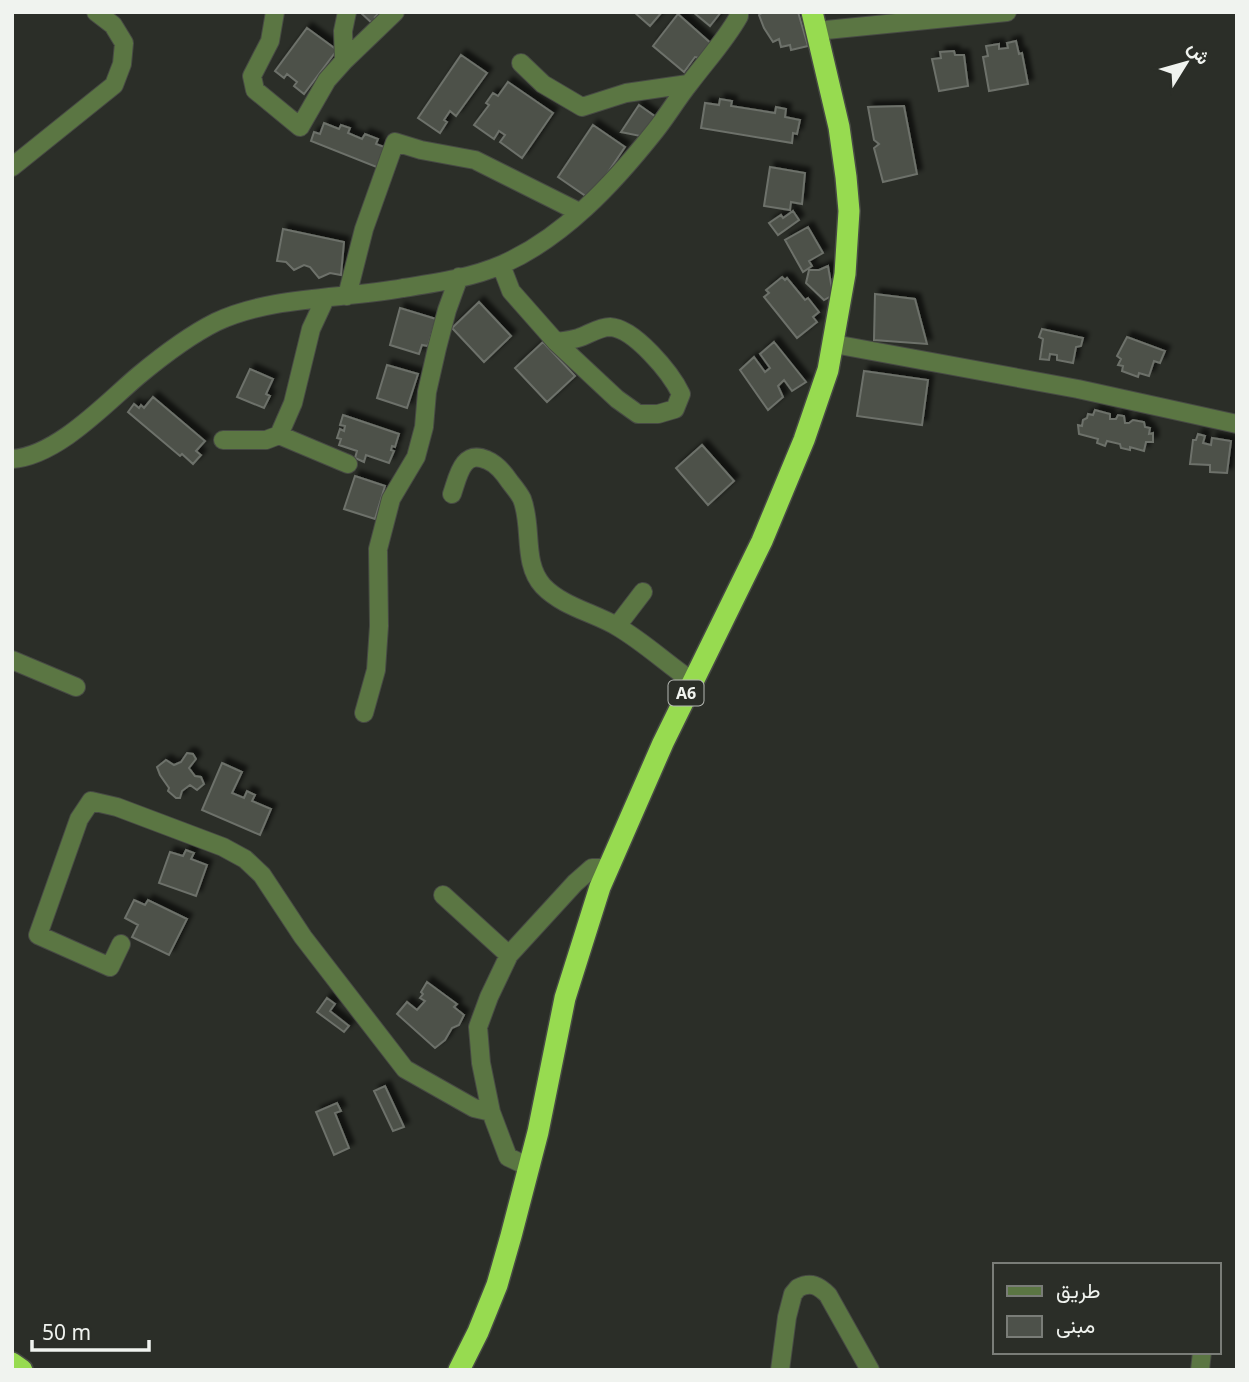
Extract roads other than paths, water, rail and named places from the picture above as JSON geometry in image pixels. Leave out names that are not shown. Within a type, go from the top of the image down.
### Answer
[{"type":"highway","name":"A6","points":[[459,1370],[497,1285],[529,1167],[565,998],[607,868],[692,681],[762,541],[817,404],[834,344],[845,274],[849,211],[839,127],[814,22]]},
{"type":"highway","points":[[12,1363],[22,1370]]},
{"type":"street","points":[[12,167],[114,85],[122,65],[124,43],[116,19],[96,12]]},
{"type":"street","points":[[275,12],[270,41],[252,76],[255,90],[300,127],[327,80],[395,12]]},
{"type":"street","points":[[344,61],[343,31],[347,12]]},
{"type":"street","points":[[12,459],[37,454],[55,443],[183,341],[248,309],[401,289],[460,277],[501,265],[550,237],[603,190],[655,131],[688,84],[726,38],[740,16],[739,12]]},
{"type":"street","points":[[814,22],[1007,12]]},
{"type":"street","points":[[521,63],[543,85],[582,107],[626,93],[688,84]]},
{"type":"street","points":[[347,296],[364,229],[395,142],[475,160],[579,212]]},
{"type":"street","points":[[501,265],[511,291],[556,342],[617,399],[638,414],[658,414],[675,409],[681,394],[674,381],[633,337],[622,329],[607,327],[556,342]]},
{"type":"street","points":[[364,713],[376,670],[379,626],[378,549],[391,499],[416,457],[424,427],[427,392],[436,348],[460,277]]},
{"type":"street","points":[[279,435],[293,403],[311,328],[325,299]]},
{"type":"street","points":[[834,344],[1079,389],[1237,424]]},
{"type":"street","points":[[223,440],[266,440],[279,435],[348,464]]},
{"type":"street","points":[[452,494],[463,463],[471,457],[480,457],[491,462],[521,497],[533,569],[538,581],[558,598],[617,626],[692,681]]},
{"type":"street","points":[[617,626],[643,592]]},
{"type":"street","points":[[12,660],[76,687]]},
{"type":"street","points":[[121,944],[110,967],[38,935],[79,818],[90,801],[117,807],[223,847],[245,859],[262,875],[303,937],[405,1069],[474,1108],[491,1112]]},
{"type":"street","points":[[529,1167],[508,1157],[491,1112],[481,1063],[478,1027],[509,955],[575,883],[592,868],[607,868]]},
{"type":"street","points":[[443,895],[509,955]]},
{"type":"street","points":[[780,1370],[793,1294],[805,1285],[812,1284],[821,1287],[828,1295],[870,1370]]}]
